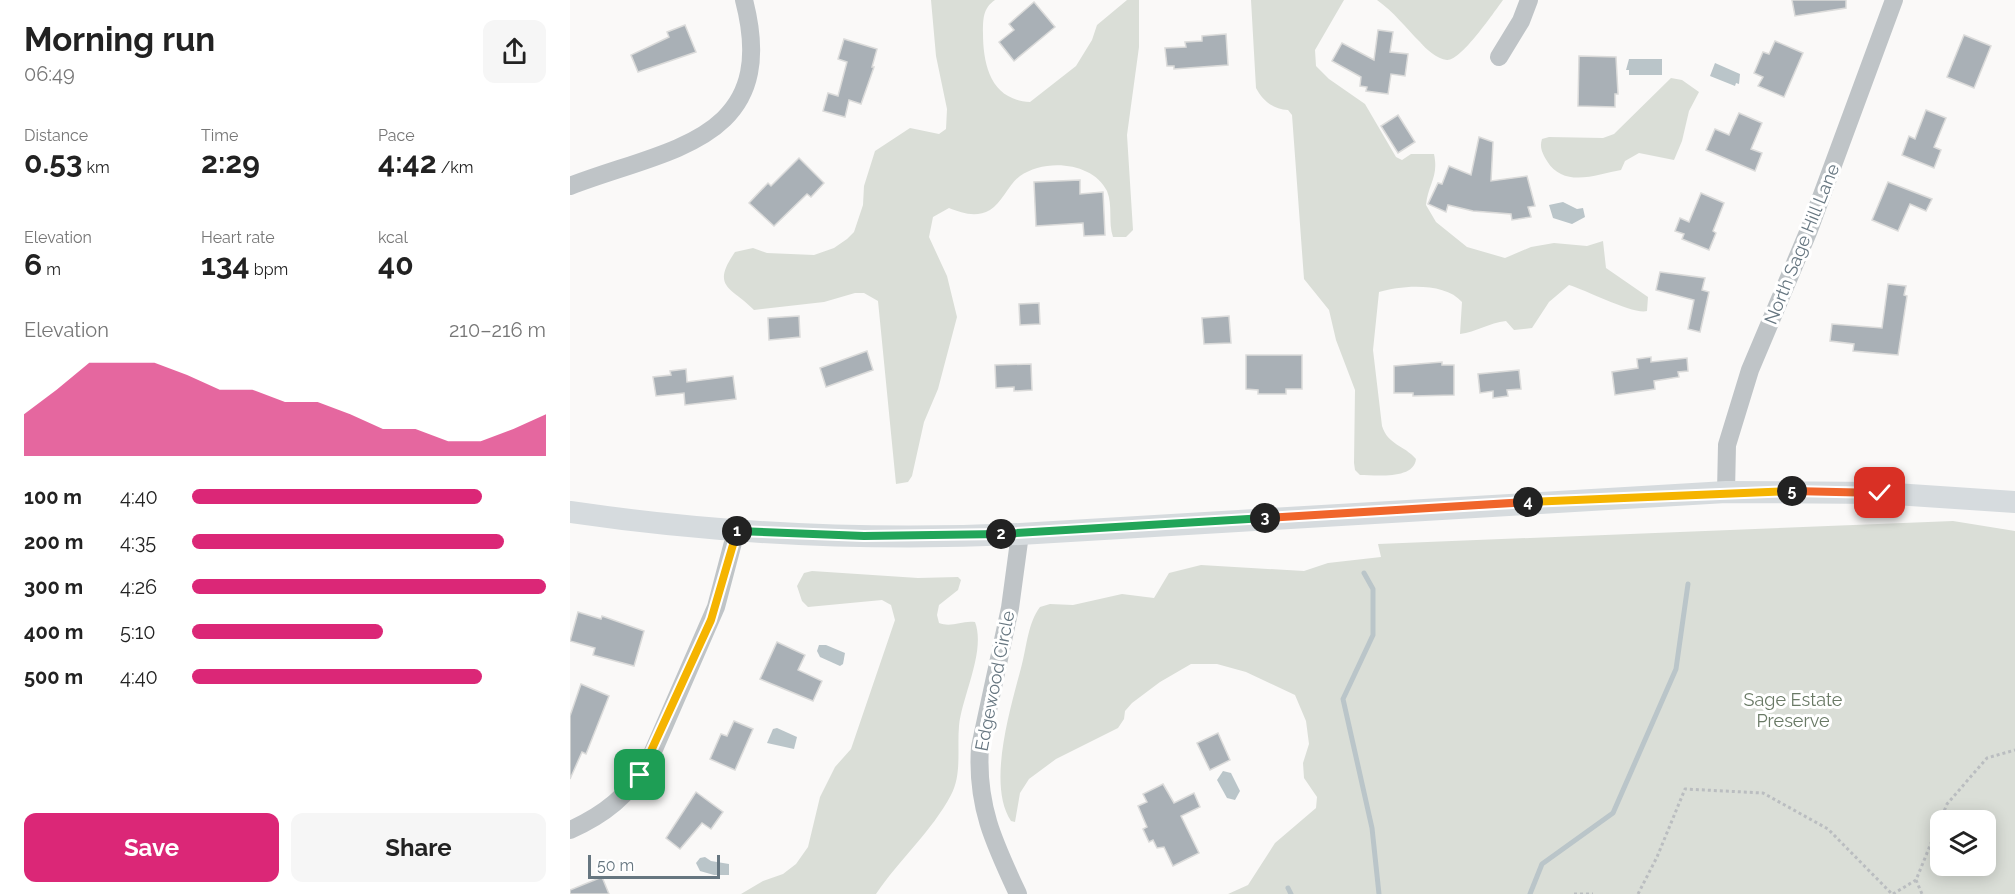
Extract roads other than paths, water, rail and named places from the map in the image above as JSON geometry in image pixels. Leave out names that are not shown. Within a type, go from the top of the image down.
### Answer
[{"type":"main road","points":[[570,512],[736,531],[886,537],[1020,534],[1726,492],[1880,493],[2015,501]]},
{"type":"street","points":[[570,186],[684,147],[705,136],[720,124],[742,91],[751,62],[753,38],[744,0]]},
{"type":"street","points":[[1499,57],[1521,21],[1529,0]]},
{"type":"street","name":"North Sage Hill Lane","points":[[1726,492],[1727,445],[1750,370],[1809,230],[1894,0]]},
{"type":"street","points":[[570,830],[615,804],[632,786],[648,763],[716,607],[736,531]]},
{"type":"street","name":"Edgewood Circle","points":[[1018,894],[989,830],[982,808],[978,767],[980,747],[1010,608],[1020,534]]},
{"type":"waterway","points":[[1364,573],[1373,589],[1373,635],[1343,699],[1372,828],[1379,894]]},
{"type":"waterway","points":[[1530,894],[1542,864],[1613,813],[1676,669],[1688,584]]},
{"type":"waterway","points":[[1288,888],[1291,894]]},
{"type":"park label","name":"Sage Estate Preserve","points":[[1793,710]]}]
